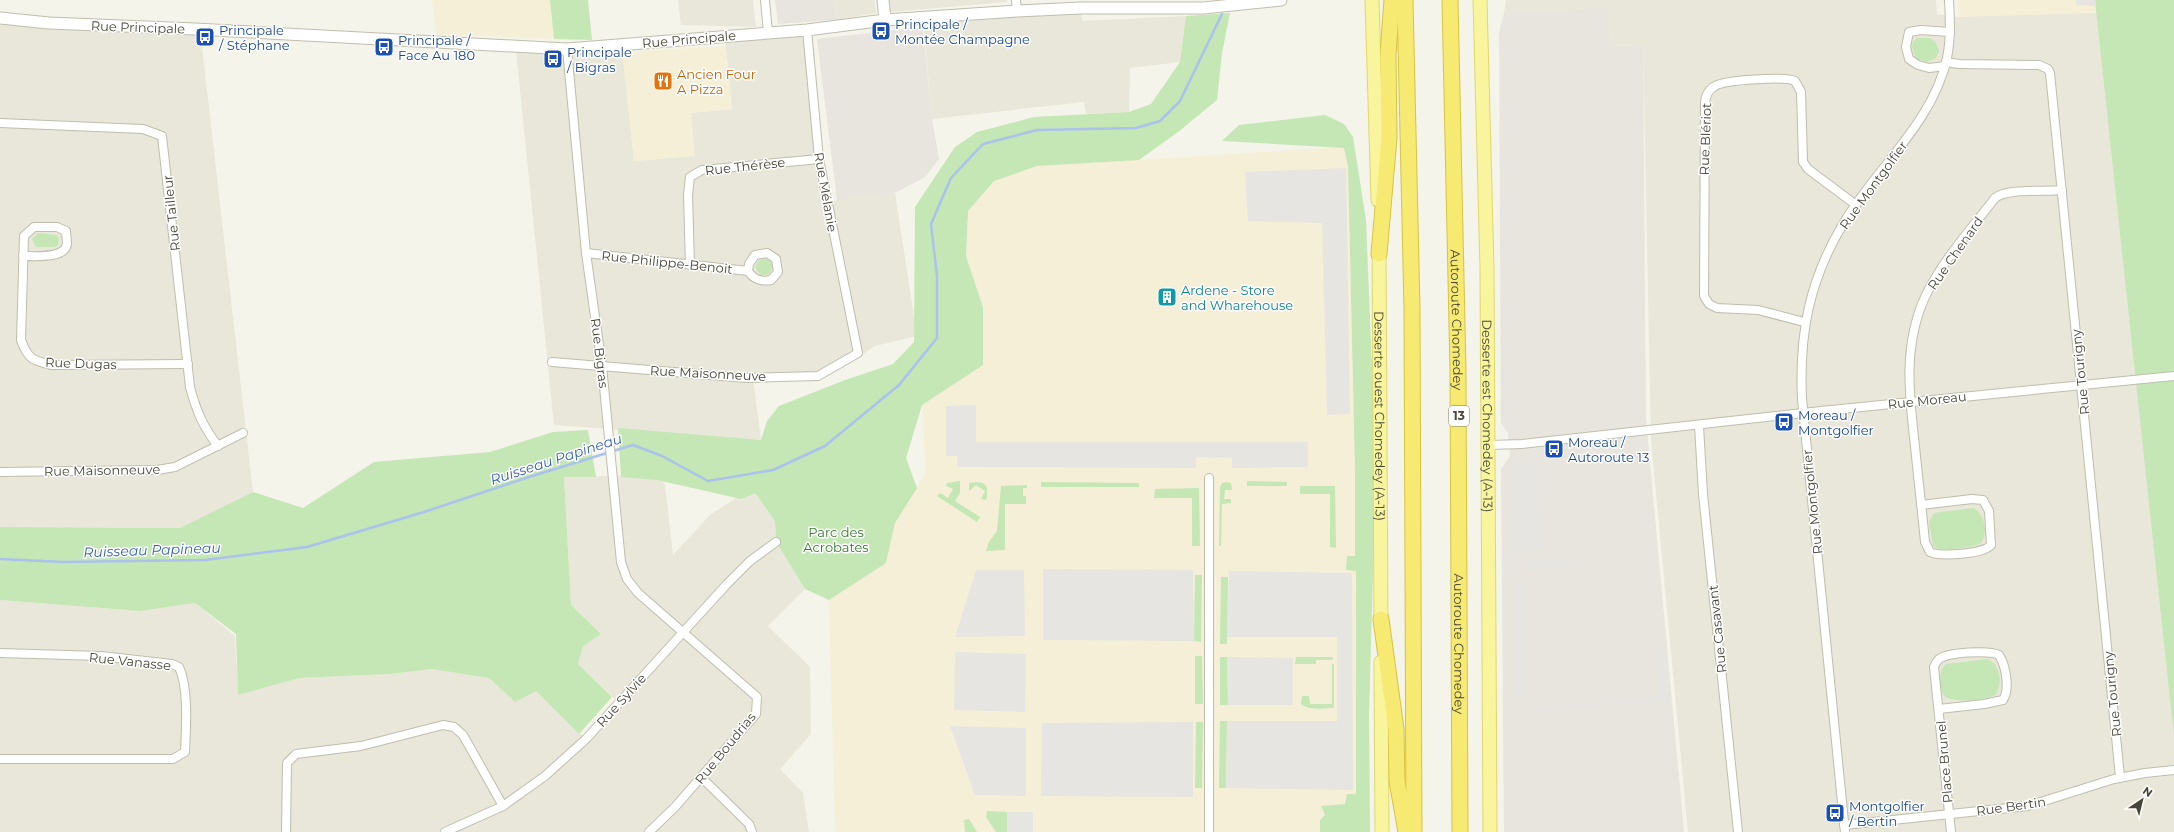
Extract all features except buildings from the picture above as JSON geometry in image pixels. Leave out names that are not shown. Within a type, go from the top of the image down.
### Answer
[{"type":"highway","points":[[1379,254],[1389,138],[1388,54],[1392,0]]},
{"type":"highway","points":[[1405,0],[1412,317],[1414,832]]},
{"type":"highway","name":"Autoroute Chomedey","points":[[1450,0],[1458,328],[1460,832]]},
{"type":"highway","points":[[1381,619],[1396,729],[1398,781],[1406,832]]},
{"type":"main road","name":"Desserte ouest Chomedey (A-13)","points":[[1372,0],[1379,254],[1382,832]]},
{"type":"main road","name":"Desserte est Chomedey (A-13)","points":[[1480,0],[1489,445],[1490,832]]},
{"type":"main road","points":[[1482,71],[1490,0]]},
{"type":"street","points":[[765,0],[768,33]]},
{"type":"street","points":[[883,0],[885,20]]},
{"type":"street","name":"Rue Principale","points":[[0,18],[49,23],[567,49],[807,30],[1016,5],[1081,8],[1203,8],[1281,0]]},
{"type":"street","name":"Rue Montgolfier","points":[[1844,829],[1803,413],[1801,363],[1804,322],[1815,285],[1838,234],[1856,205],[1918,121],[1934,94],[1945,64],[1950,32],[1949,0]]},
{"type":"street","name":"Rue Mélanie","points":[[807,30],[819,159],[858,353]]},
{"type":"street","points":[[1945,64],[1929,68],[1912,62],[1907,55],[1907,36],[1909,32],[1916,30],[1950,32]]},
{"type":"street","name":"Rue Bigras","points":[[567,49],[586,253],[602,366],[621,562],[627,579],[638,593],[684,631]]},
{"type":"street","name":"Rue Tourigny","points":[[1945,64],[2040,65],[2049,70],[2052,87],[2120,777]]},
{"type":"street","name":"Rue Blériot","points":[[1804,322],[1758,310],[1717,308],[1709,304],[1704,296],[1705,104],[1709,92],[1716,86],[1727,83],[1781,79],[1795,81],[1801,92],[1803,162],[1808,169],[1856,205]]},
{"type":"street","name":"Rue Tailleur","points":[[0,123],[143,129],[162,136],[190,387],[199,417],[207,432],[218,446]]},
{"type":"street","name":"Rue Thérèse","points":[[690,265],[688,195],[690,177],[702,170],[819,159]]},
{"type":"street","name":"Rue Chenard","points":[[1921,505],[1972,499],[1983,500],[1989,511],[1991,545],[1988,549],[1979,551],[1938,555],[1930,552],[1925,542],[1921,505],[1910,402],[1908,370],[1913,332],[1925,298],[1944,265],[1998,196],[2011,193],[2062,190]]},
{"type":"street","name":"Rue Dugas","points":[[23,256],[59,254],[65,250],[67,244],[66,231],[57,227],[34,227],[24,236],[23,256],[21,340],[25,351],[32,360],[51,365],[188,364]]},
{"type":"street","name":"Rue Philippe-Benoit","points":[[586,253],[748,271]]},
{"type":"street","name":"Rue Maisonneuve","points":[[552,362],[747,378],[818,376],[858,353]]},
{"type":"street","name":"Rue Moreau","points":[[1489,445],[1522,444],[1699,426],[1803,413],[2174,376]]},
{"type":"street","name":"Rue Casavant","points":[[1699,426],[1703,494],[1738,832]]},
{"type":"street","name":"Rue Maisonneuve","points":[[0,472],[157,470],[175,466],[243,433]]},
{"type":"street","points":[[1209,478],[1210,832]]},
{"type":"street","name":"Rue Sylvie","points":[[445,832],[503,806],[545,776],[586,739],[745,565],[776,542]]},
{"type":"street","name":"Rue Boudrias","points":[[650,832],[675,807],[756,714],[757,697],[684,631]]},
{"type":"street","name":"Place Brunel","points":[[1939,709],[1984,704],[2003,700],[2006,695],[2006,684],[2003,663],[1999,655],[1989,652],[1949,655],[1938,659],[1934,672],[1951,832]]},
{"type":"street","name":"Rue Vanasse","points":[[0,653],[101,656],[172,664],[179,667],[183,677],[186,732],[185,752],[173,759],[0,759]]},
{"type":"street","points":[[286,832],[287,762],[296,754],[361,746],[443,725],[454,727],[463,736],[503,806]]},
{"type":"street","name":"Rue Bertin","points":[[1844,829],[1949,814],[2028,806],[2120,777],[2174,770]]},
{"type":"street","points":[[701,777],[749,824],[752,832]]},
{"type":"shaded area","points":[[432,0],[550,0],[554,39],[436,34]]},
{"type":"shaded area","points":[[678,0],[753,0],[756,27],[681,25]]},
{"type":"shaded area","points":[[775,0],[834,0],[836,20],[778,24]]},
{"type":"shaded area","points":[[834,0],[875,0],[876,13],[836,20]]},
{"type":"shaded area","points":[[888,0],[1007,0],[1007,2],[889,12]]},
{"type":"shaded area","points":[[1506,0],[1936,0],[1937,14],[1959,17],[2099,6],[2174,735],[2174,832],[1688,832],[1651,441],[1643,45],[1611,46],[1609,7],[1504,13]]},
{"type":"shaded area","points":[[1958,0],[2095,0],[2097,13],[1959,17]]},
{"type":"shaded area","points":[[2076,0],[2095,0],[2096,6],[2076,5]]},
{"type":"shaded area","points":[[1609,7],[1611,46],[1643,45],[1646,419],[1684,832],[1504,832],[1501,469],[1510,456],[1508,433],[1501,423],[1499,33],[1504,13]]},
{"type":"shaded area","points":[[1081,8],[1082,21],[1186,16],[1180,62],[1130,68],[1129,112],[1086,114],[1084,102],[932,119],[923,18]]},
{"type":"shaded area","points":[[0,18],[200,29],[253,492],[180,528],[0,527]]},
{"type":"shaded area","points":[[923,27],[932,119],[939,159],[925,177],[895,193],[837,200],[817,39]]},
{"type":"shaded area","points":[[805,35],[816,166],[823,207],[837,200],[895,193],[917,336],[875,346],[863,354],[819,374],[753,378],[761,440],[554,425],[516,50],[622,47],[634,161],[694,156],[690,113],[732,109],[725,40]]},
{"type":"shaded area","points":[[726,46],[732,109],[691,113],[695,156],[634,161],[622,52]]},
{"type":"shaded area","points":[[1344,147],[1348,166],[1355,471],[1355,556],[1346,570],[1356,571],[1356,832],[835,832],[829,600],[886,563],[895,523],[926,472],[922,405],[983,365],[983,307],[966,256],[968,211],[994,181],[1037,166]]},
{"type":"shaded area","points":[[1346,168],[1350,414],[1327,415],[1322,223],[1248,221],[1245,172]]},
{"type":"shaded area","points":[[976,405],[976,442],[1308,442],[1308,467],[1232,468],[1232,458],[1196,457],[1196,468],[957,467],[957,456],[946,456],[946,406]]},
{"type":"shaded area","points":[[1535,463],[1544,549],[1537,551],[1514,548],[1513,465]]},
{"type":"shaded area","points":[[658,475],[665,485],[673,555],[710,515],[751,488],[775,521],[776,542],[805,589],[768,626],[810,667],[811,734],[780,769],[803,793],[809,832],[0,832],[0,600],[140,611],[195,603],[235,636],[238,695],[299,678],[391,674],[432,669],[489,678],[515,702],[536,691],[586,739],[619,703],[578,664],[583,646],[601,634],[571,605],[564,477]]},
{"type":"shaded area","points":[[1568,557],[1568,566],[1525,569],[1525,561]]},
{"type":"shaded area","points":[[1043,569],[1193,570],[1194,641],[1043,640]]},
{"type":"shaded area","points":[[976,570],[1024,570],[1025,636],[955,637]]},
{"type":"shaded area","points":[[1229,571],[1352,573],[1353,790],[1226,788],[1227,721],[1337,721],[1337,637],[1227,637]]},
{"type":"shaded area","points":[[1524,582],[1525,694],[1516,698],[1516,587]]},
{"type":"shaded area","points":[[1656,645],[1664,645],[1668,700],[1519,714],[1518,710],[1660,696]]},
{"type":"shaded area","points":[[955,652],[1026,654],[1025,712],[954,710]]},
{"type":"shaded area","points":[[1227,657],[1293,658],[1293,705],[1228,705]]},
{"type":"shaded area","points":[[1193,722],[1193,797],[1041,796],[1042,723]]},
{"type":"shaded area","points":[[950,726],[1026,728],[1026,796],[975,795]]},
{"type":"shaded area","points":[[1007,812],[1033,812],[1033,832],[1007,832]]},
{"type":"green space","points":[[550,0],[588,0],[592,40],[554,39]]},
{"type":"green space","points":[[2095,0],[2174,0],[2174,736]]},
{"type":"green space","name":"Parc des Acrobates","points":[[1230,13],[1222,53],[1217,100],[1178,132],[1139,160],[1037,166],[994,181],[968,211],[966,256],[983,307],[983,365],[922,405],[906,458],[917,488],[895,523],[886,563],[829,600],[805,589],[776,542],[775,521],[755,493],[741,499],[657,480],[621,477],[618,428],[761,440],[767,421],[779,406],[845,380],[893,364],[914,342],[915,207],[955,147],[977,132],[1034,117],[1129,112],[1151,104],[1180,62],[1186,16]]},
{"type":"green space","points":[[1917,38],[1929,38],[1935,41],[1939,51],[1936,58],[1927,62],[1916,58],[1912,47],[1913,42]]},
{"type":"green space","points":[[1325,115],[1344,124],[1353,137],[1366,220],[1376,468],[1369,716],[1370,832],[1320,832],[1320,820],[1325,815],[1321,806],[1345,804],[1347,794],[1356,794],[1356,571],[1346,570],[1347,556],[1355,556],[1355,471],[1348,166],[1344,148],[1222,141],[1239,125]]},
{"type":"green space","points":[[38,233],[56,235],[59,238],[58,245],[54,247],[36,247],[32,239]]},
{"type":"green space","points":[[764,259],[770,261],[772,267],[770,273],[764,275],[758,273],[756,267],[758,261]]},
{"type":"green space","points":[[588,430],[596,477],[564,477],[571,605],[601,634],[583,646],[578,664],[612,697],[579,734],[536,691],[515,702],[489,678],[432,669],[391,674],[299,678],[238,695],[236,634],[195,603],[140,611],[0,600],[0,527],[180,528],[253,492],[303,508],[374,462],[490,452],[553,432]]},
{"type":"green space","points":[[960,481],[960,493],[955,501],[980,517],[977,522],[937,496],[940,493],[948,498],[953,489],[946,486],[947,483]]},
{"type":"green space","points":[[1247,481],[1287,482],[1287,486],[1247,486]]},
{"type":"green space","points":[[1041,482],[1139,483],[1139,487],[1041,487]]},
{"type":"green space","points":[[969,483],[983,483],[987,487],[987,498],[985,500],[981,499],[985,491],[976,485],[969,491]]},
{"type":"green space","points":[[1222,483],[1231,483],[1232,490],[1225,490],[1224,499],[1231,499],[1231,503],[1222,504],[1221,546],[1219,546],[1220,487]]},
{"type":"green space","points":[[1027,485],[1027,488],[1023,488],[1023,496],[1026,496],[1026,504],[1005,504],[1005,550],[986,551],[989,542],[997,531],[1001,486]]},
{"type":"green space","points":[[1300,486],[1335,486],[1336,548],[1330,547],[1330,494],[1300,494]]},
{"type":"green space","points":[[1199,488],[1200,546],[1192,546],[1192,498],[1154,498],[1155,489]]},
{"type":"green space","points":[[1973,508],[1980,514],[1984,524],[1985,534],[1981,543],[1968,547],[1950,549],[1939,549],[1933,545],[1929,522],[1934,513]]},
{"type":"green space","points":[[1195,575],[1202,575],[1201,642],[1194,641]]},
{"type":"green space","points":[[1221,577],[1228,577],[1227,644],[1220,644]]},
{"type":"green space","points":[[1195,656],[1202,656],[1203,704],[1195,704]]},
{"type":"green space","points":[[1220,657],[1227,657],[1228,705],[1220,705]]},
{"type":"green space","points":[[1296,657],[1333,657],[1333,660],[1316,660],[1316,664],[1295,664]]},
{"type":"green space","points":[[1987,659],[1995,665],[1999,674],[2000,679],[1996,694],[1978,700],[1955,700],[1944,696],[1940,679],[1943,667],[1946,664]]},
{"type":"green space","points":[[1332,664],[1334,664],[1334,708],[1308,708],[1301,704],[1302,696],[1309,696],[1310,704],[1332,704]]},
{"type":"green space","points":[[1220,721],[1227,721],[1226,788],[1219,788]]},
{"type":"green space","points":[[1196,722],[1203,722],[1202,788],[1195,788]]},
{"type":"green space","points":[[987,811],[1007,812],[1007,832],[996,832],[986,817]]},
{"type":"green space","points":[[969,819],[977,832],[965,832],[964,820]]},
{"type":"waterway","name":"Ruisseau Papineau","points":[[0,559],[63,562],[205,560],[307,547],[424,512],[529,477],[633,445],[662,456],[708,481],[773,470],[825,446],[899,385],[937,338],[937,276],[931,224],[951,178],[983,144],[1037,130],[1136,128],[1160,121],[1180,101],[1222,14]]},
{"type":"place","name":"Principale / Montée Champagne","points":[[881,31]]},
{"type":"place","name":"Principale / Stéphane","points":[[205,37]]},
{"type":"place","name":"Principale / Face Au 180","points":[[384,47]]},
{"type":"place","name":"Principale / Bigras","points":[[553,59]]},
{"type":"place","name":"Ancien Four A Pizza","points":[[663,81]]},
{"type":"place","name":"Ardene - Store and Wharehouse","points":[[1167,297]]},
{"type":"place","name":"Moreau / Montgolfier","points":[[1784,422]]},
{"type":"place","name":"Moreau / Autoroute 13","points":[[1554,449]]},
{"type":"place","name":"Montgolfier / Bertin","points":[[1835,813]]}]
